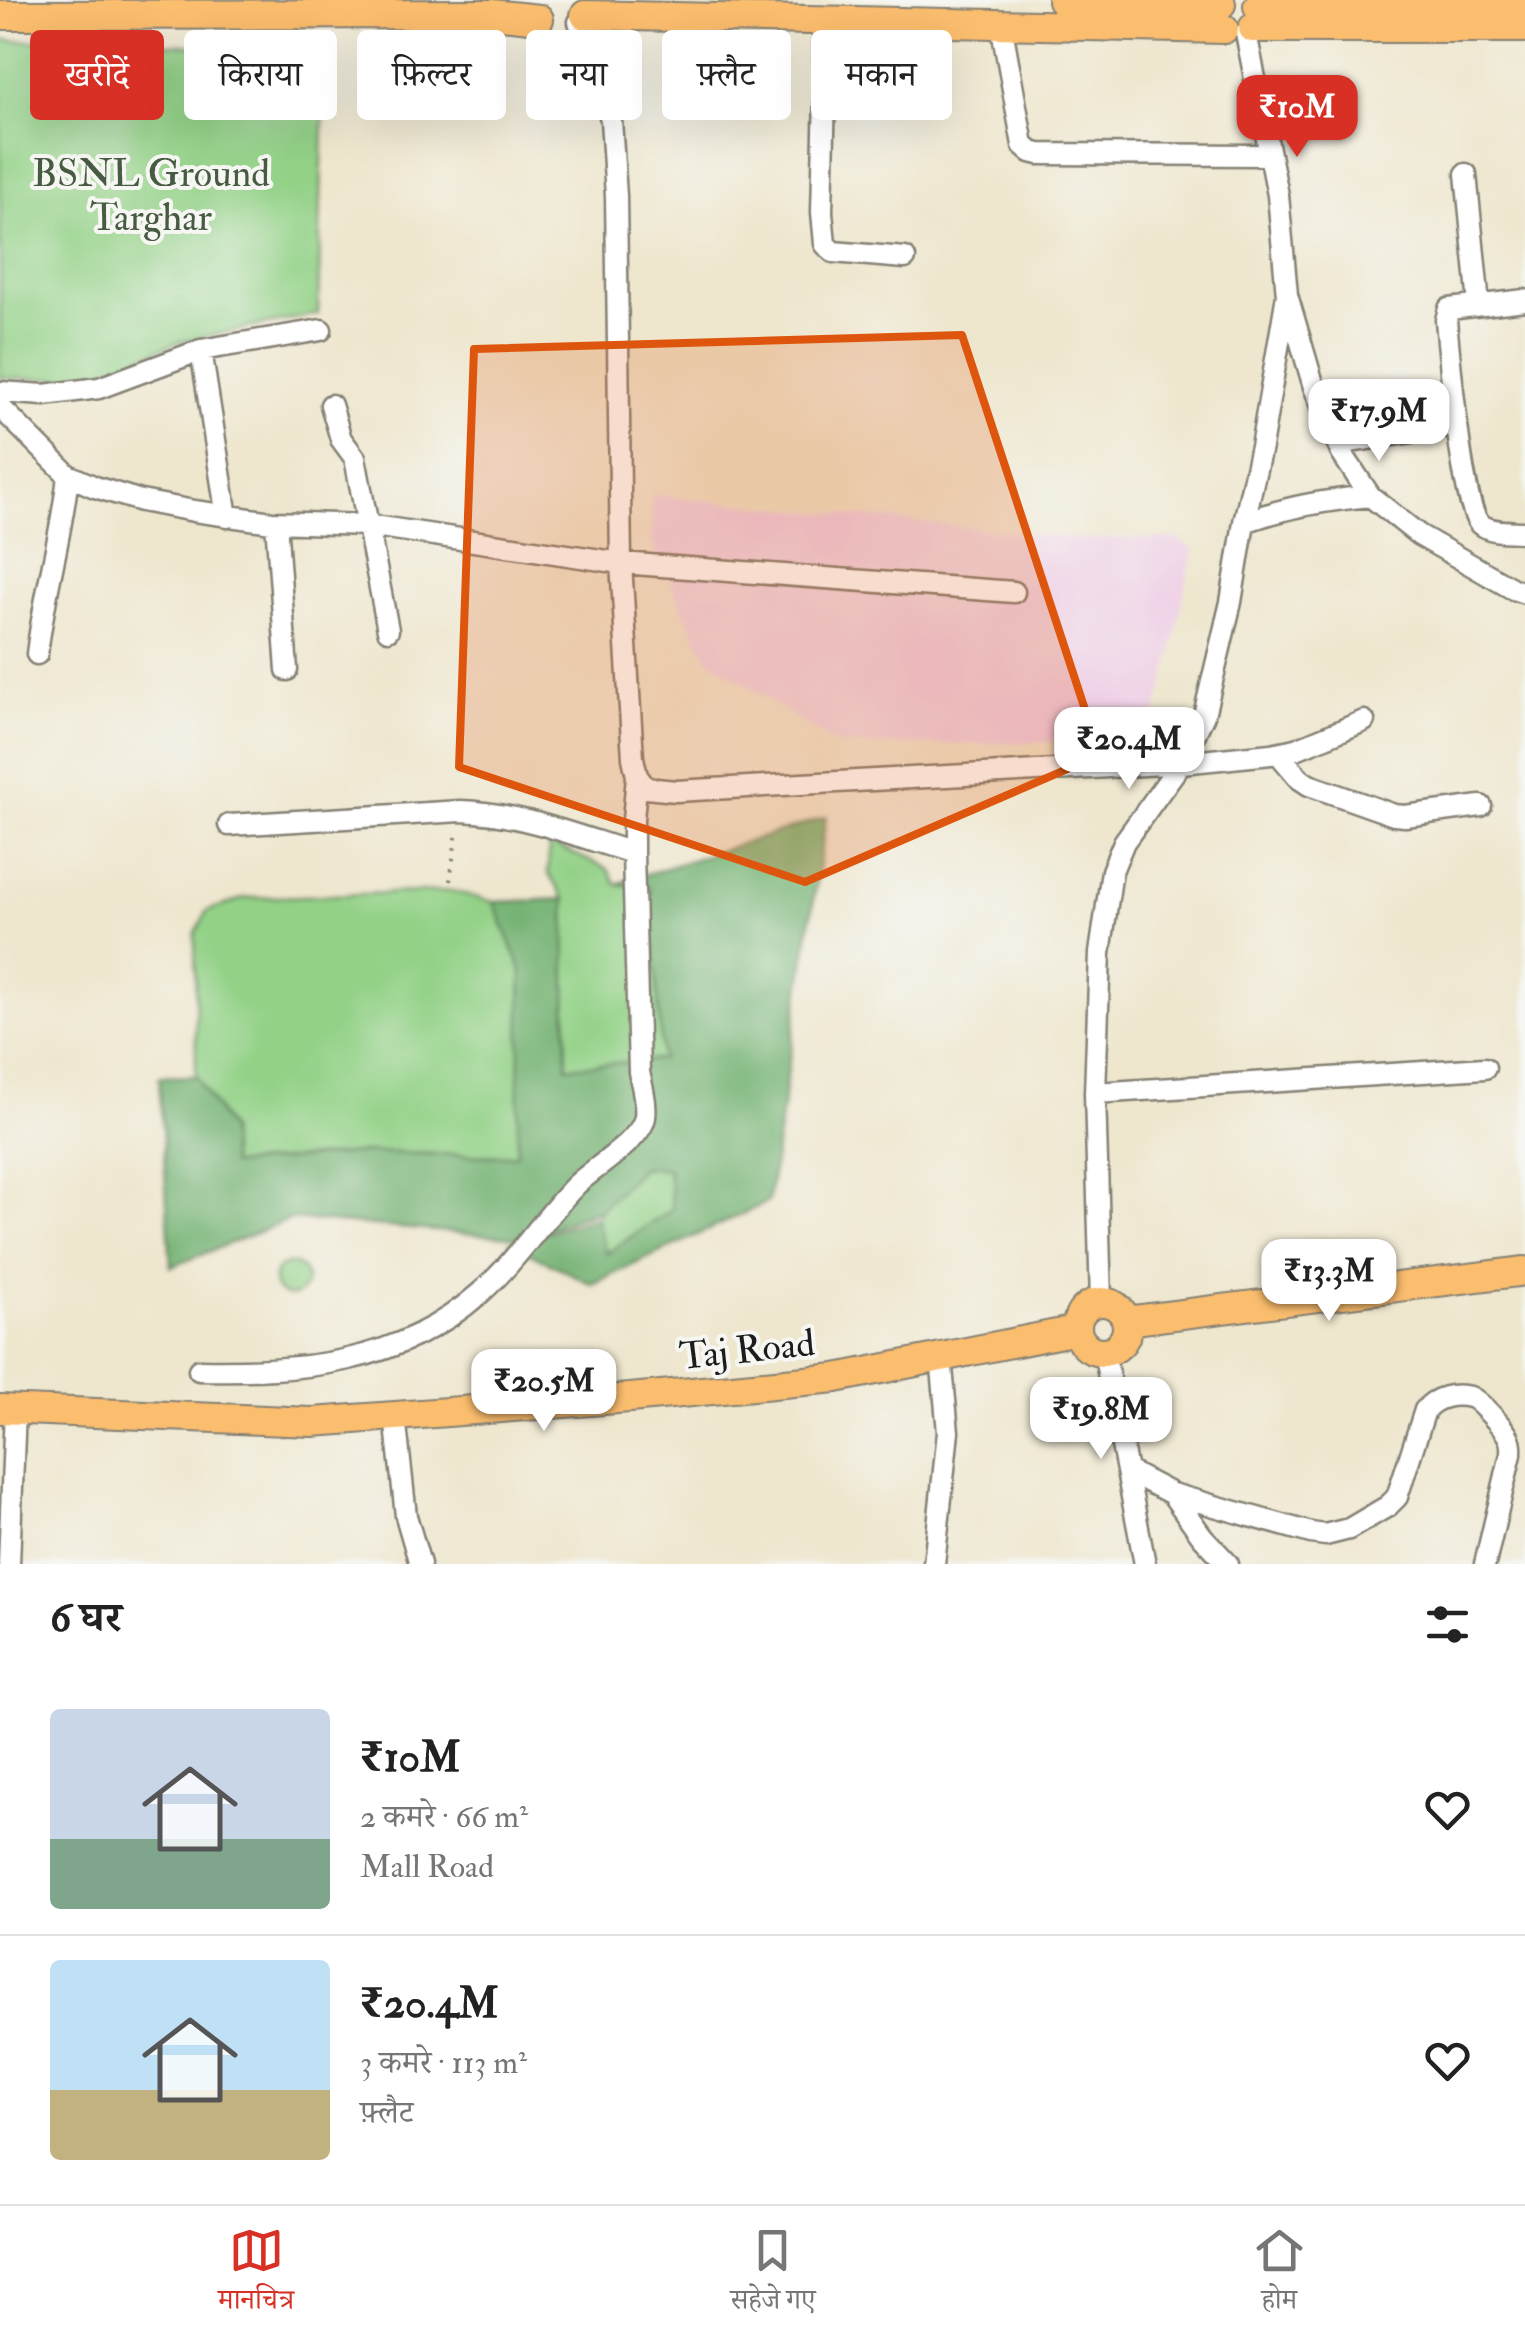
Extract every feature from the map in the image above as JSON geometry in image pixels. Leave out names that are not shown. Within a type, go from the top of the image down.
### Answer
[{"type":"main road","points":[[1062,0],[1240,14],[1525,28]]},
{"type":"main road","points":[[0,15],[492,14],[536,10],[554,29],[563,29],[584,12],[1001,24],[1525,2]]},
{"type":"main road","points":[[1126,1321],[1525,1271]]},
{"type":"main road","points":[[1100,1302],[1120,1309],[1127,1328],[1122,1341],[1104,1352],[1084,1344],[1078,1330],[1081,1314],[1100,1302]]},
{"type":"main road","name":"Taj Road","points":[[8,1409],[312,1422],[394,1416],[836,1378],[1078,1330]]},
{"type":"street","points":[[199,1370],[260,1371],[322,1365],[371,1354],[423,1332],[482,1292],[576,1186],[637,1133],[645,1117],[633,853],[637,776],[621,563],[616,196],[611,120],[584,12]]},
{"type":"street","points":[[1240,14],[1278,195],[1287,296],[1314,387],[1341,452],[1370,496],[1419,535],[1525,593]]},
{"type":"street","points":[[823,19],[825,244],[833,252],[905,258]]},
{"type":"street","points":[[1001,24],[1022,145],[1031,152],[1270,155]]},
{"type":"street","points":[[1466,174],[1479,305]]},
{"type":"street","points":[[1100,1302],[1095,1093],[1100,953],[1112,870],[1124,842],[1181,763],[1204,714],[1261,447],[1287,296]]},
{"type":"street","points":[[1525,300],[1449,310],[1446,314],[1456,426],[1477,521],[1488,529],[1525,532]]},
{"type":"street","points":[[0,392],[44,395],[99,388],[201,350],[321,330]]},
{"type":"street","points":[[201,350],[226,516]]},
{"type":"street","points":[[331,405],[341,440],[355,458],[388,630]]},
{"type":"street","points":[[0,407],[68,474],[141,501],[276,522],[367,525],[621,563],[1014,592]]},
{"type":"street","points":[[1338,444],[1456,426]]},
{"type":"street","points":[[37,654],[68,474]]},
{"type":"street","points":[[1244,522],[1313,502],[1370,496]]},
{"type":"street","points":[[276,522],[287,670]]},
{"type":"street","points":[[637,776],[649,790],[676,791],[1181,763],[1278,753],[1364,721]]},
{"type":"street","points":[[1278,753],[1308,785],[1394,815],[1482,806]]},
{"type":"street","points":[[230,825],[485,812],[633,853]]},
{"type":"street","points":[[1095,1093],[1485,1068]]},
{"type":"street","points":[[1104,1352],[1145,1564]]},
{"type":"street","points":[[934,1564],[948,1426],[941,1357]]},
{"type":"street","points":[[1128,1472],[1172,1494],[1324,1535],[1349,1529],[1388,1506],[1397,1497],[1425,1410],[1441,1398],[1468,1396],[1508,1434],[1511,1443],[1485,1564]]},
{"type":"street","points":[[8,1409],[9,1564]]},
{"type":"street","points":[[394,1416],[406,1516],[420,1564]]},
{"type":"street","points":[[1172,1494],[1228,1564]]},
{"type":"path","points":[[450,881],[461,811]]},
{"type":"highlighted area","points":[[962,335],[1100,755],[805,882],[459,767],[474,349]]},
{"type":"shaded area","points":[[651,495],[1081,539],[1177,539],[1193,550],[1166,679],[1147,738],[837,745],[707,658],[652,544]]},
{"type":"green space","name":"BSNL Ground Targhar","points":[[0,40],[30,41],[30,120],[164,120],[164,45],[184,45],[184,120],[323,120],[318,314],[179,342],[81,379],[0,378]]},
{"type":"green space","points":[[826,817],[768,1202],[592,1284],[510,1243],[596,1217],[606,1254],[672,1209],[668,1169],[642,1167],[600,1210],[521,1238],[291,1219],[171,1267],[159,1077],[196,1076],[229,1129],[231,1165],[369,1152],[517,1154],[522,971],[494,902],[565,899],[567,1067],[662,1059],[650,888],[616,884]]},
{"type":"green space","points":[[549,843],[608,869],[616,884],[650,887],[663,1059],[567,1068],[565,900],[548,873]]},
{"type":"green space","points":[[452,891],[494,902],[522,971],[518,1154],[369,1152],[230,1165],[229,1129],[196,1076],[195,934],[207,911],[245,898]]},
{"type":"green space","points":[[642,1167],[668,1169],[673,1209],[605,1254],[596,1217]]},
{"type":"green space","points":[[290,1264],[301,1269],[306,1280],[301,1291],[290,1296],[279,1291],[274,1280],[279,1269]]}]
